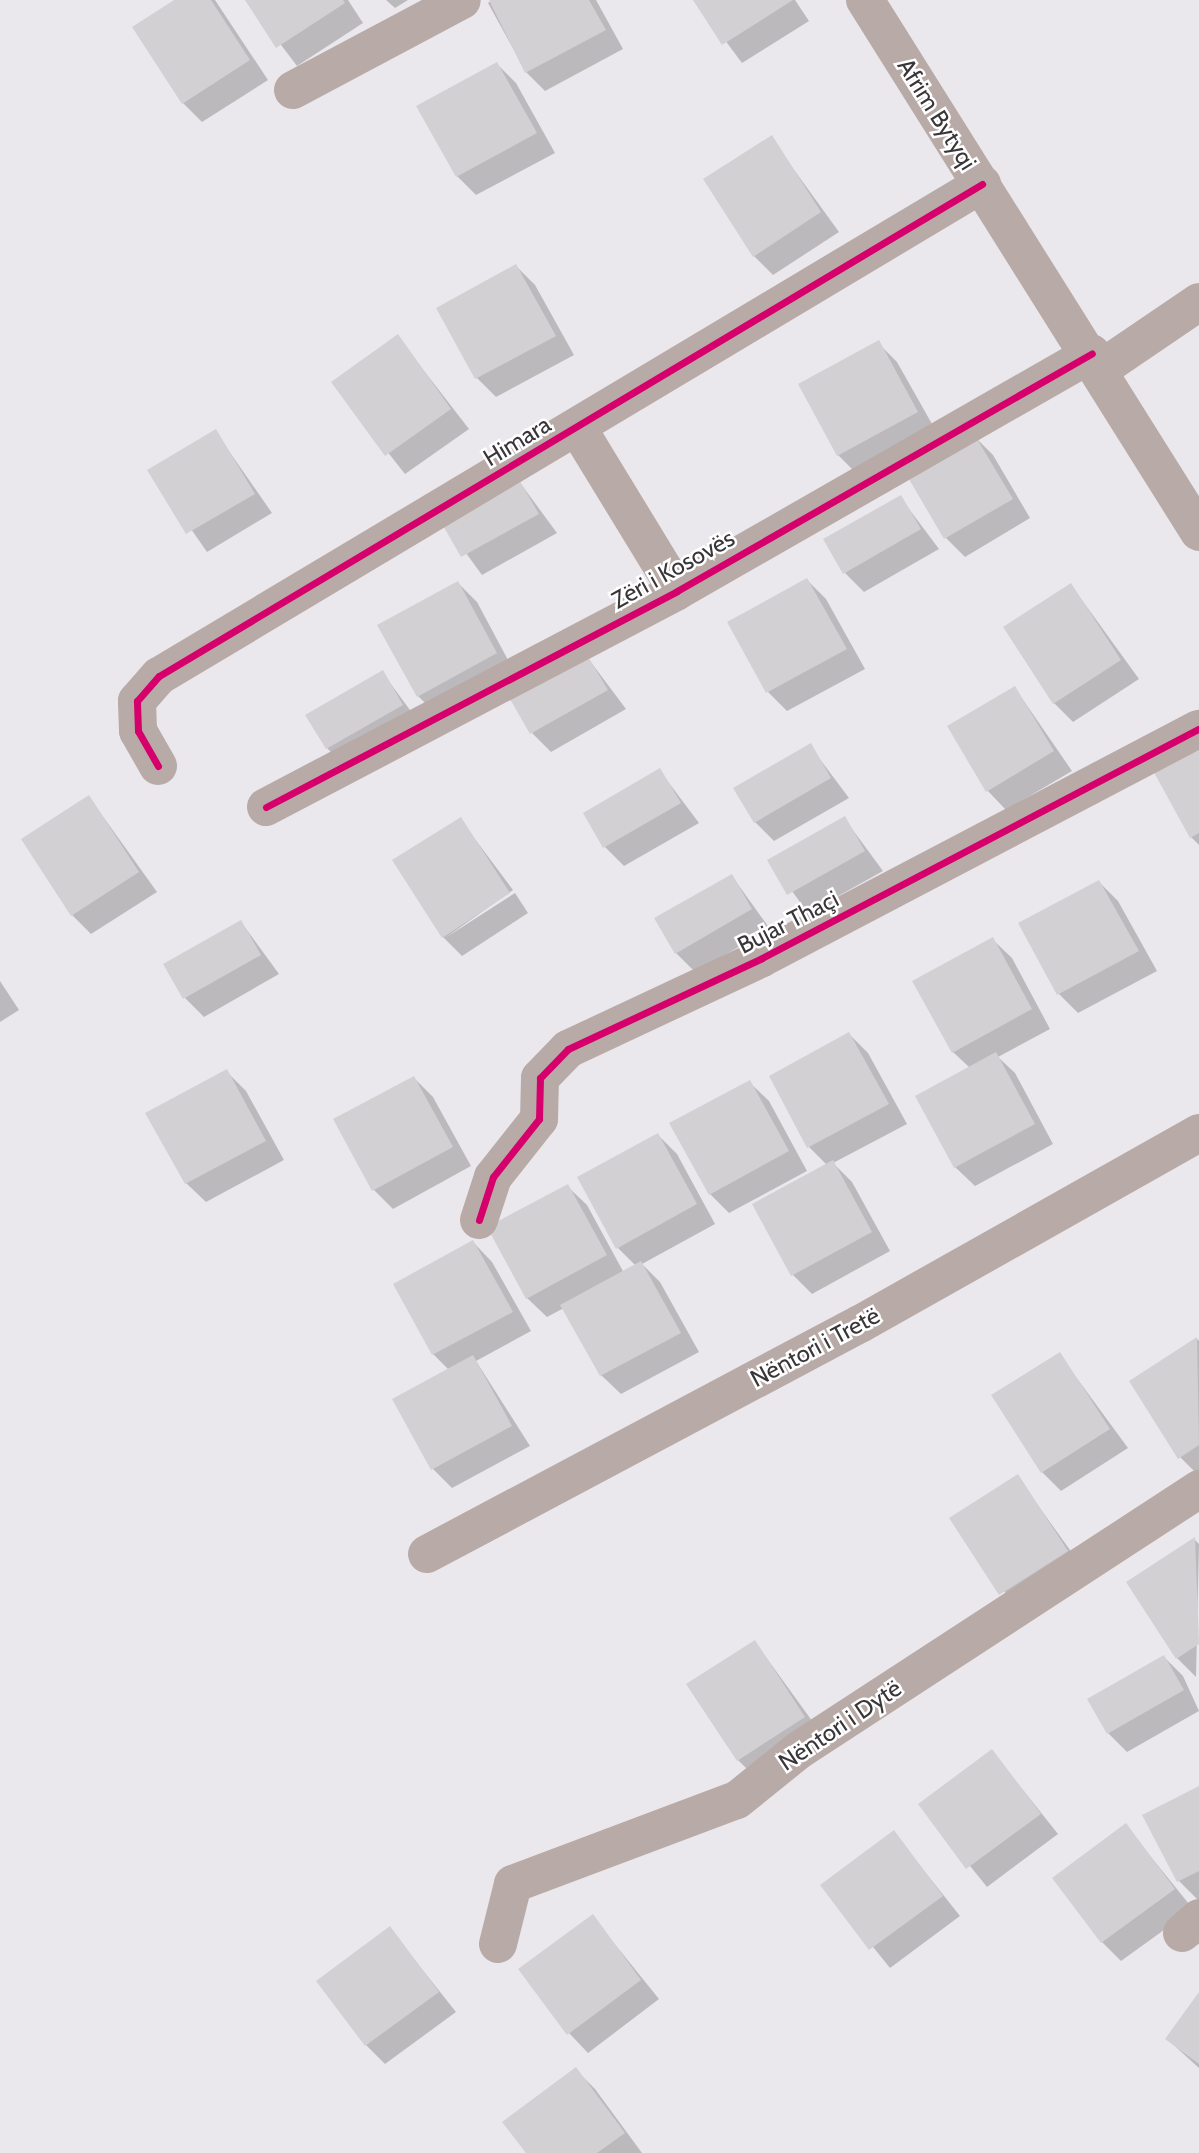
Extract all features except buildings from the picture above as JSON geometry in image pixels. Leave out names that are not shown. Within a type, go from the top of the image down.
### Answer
[{"type":"street","points":[[293,90],[462,0]]},
{"type":"street","name":"Afrim Bytyqi","points":[[865,0],[1096,362],[1199,532]]},
{"type":"street","name":"Himara","points":[[158,766],[138,730],[137,701],[159,676],[982,184]]},
{"type":"street","points":[[1096,362],[1199,302]]},
{"type":"street","name":"Zëri i Kosovës","points":[[266,807],[677,591],[1096,362]]},
{"type":"street","name":"Himara","points":[[577,427],[677,591]]},
{"type":"street","name":"Bujar Thaçi","points":[[479,1220],[493,1177],[539,1119],[540,1078],[568,1049],[762,958],[1199,729]]},
{"type":"street","name":"Nëntori i Tretë","points":[[428,1554],[860,1324],[1199,1133]]},
{"type":"street","name":"Nëntori i Dytë","points":[[498,1944],[513,1884],[737,1800],[799,1750],[1199,1489]]},
{"type":"cycle path","points":[[158,766],[138,731],[137,701],[159,676],[982,184]]},
{"type":"cycle path","points":[[266,807],[677,591],[1092,353]]},
{"type":"cycle path","points":[[479,1220],[493,1177],[539,1119],[540,1078],[568,1049],[762,958],[1199,729]]}]
